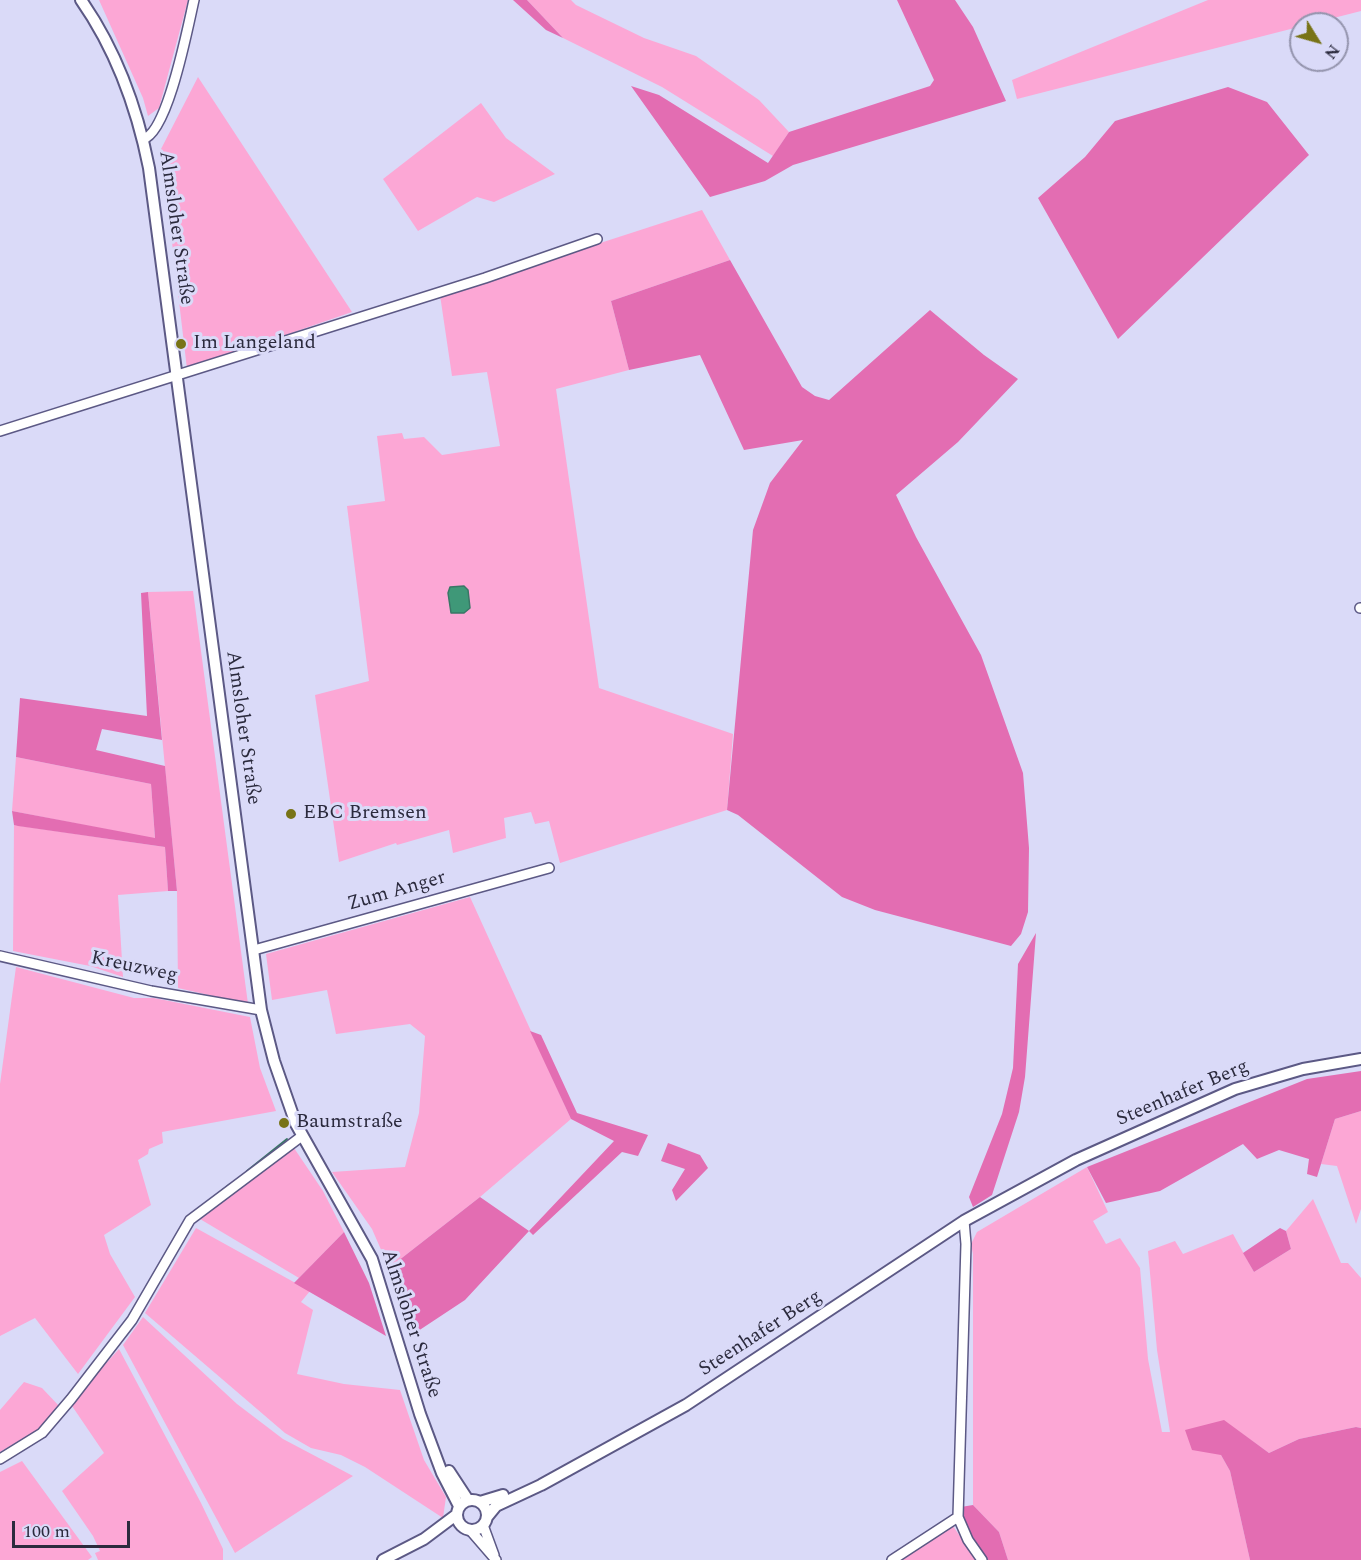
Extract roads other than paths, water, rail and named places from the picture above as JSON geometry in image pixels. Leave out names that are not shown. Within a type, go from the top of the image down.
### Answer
[{"type":"street","name":"Almsloher Straße","points":[[81,0],[123,76],[143,139],[177,376],[261,1010],[288,1105],[302,1136],[372,1259],[417,1404],[432,1442],[466,1506]]},
{"type":"street","points":[[143,139],[148,138],[159,123],[167,104],[195,0]]},
{"type":"street","points":[[0,431],[177,376],[597,239]]},
{"type":"street","name":"Zum Anger","points":[[254,950],[549,868]]},
{"type":"street","name":"Kreuzweg","points":[[0,956],[151,991],[261,1010]]},
{"type":"street","name":"Steenhafer Berg","points":[[424,1539],[466,1529],[485,1521],[496,1506],[686,1405],[964,1221],[1076,1160],[1235,1089],[1303,1069],[1361,1059]]},
{"type":"street","points":[[0,1460],[42,1433],[71,1399],[132,1320],[190,1220],[302,1136]]},
{"type":"street","points":[[964,1221],[966,1244],[958,1517],[968,1540],[982,1560]]},
{"type":"street","name":"Steenhafer Berg","points":[[466,1506],[493,1500],[573,1467]]},
{"type":"street","points":[[383,1560],[424,1539],[466,1506],[484,1506],[485,1521],[496,1560],[466,1529],[466,1506]]},
{"type":"street","points":[[892,1560],[958,1517]]},
{"type":"waterway","points":[[247,1171],[287,1139]]},
{"type":"waterway","points":[[214,1197],[230,1184]]},
{"type":"place","name":"Im Langeland","points":[[181,344]]},
{"type":"place","name":"EBC Bremsen","points":[[291,814]]},
{"type":"place","name":"Baumstraße","points":[[284,1123]]}]
